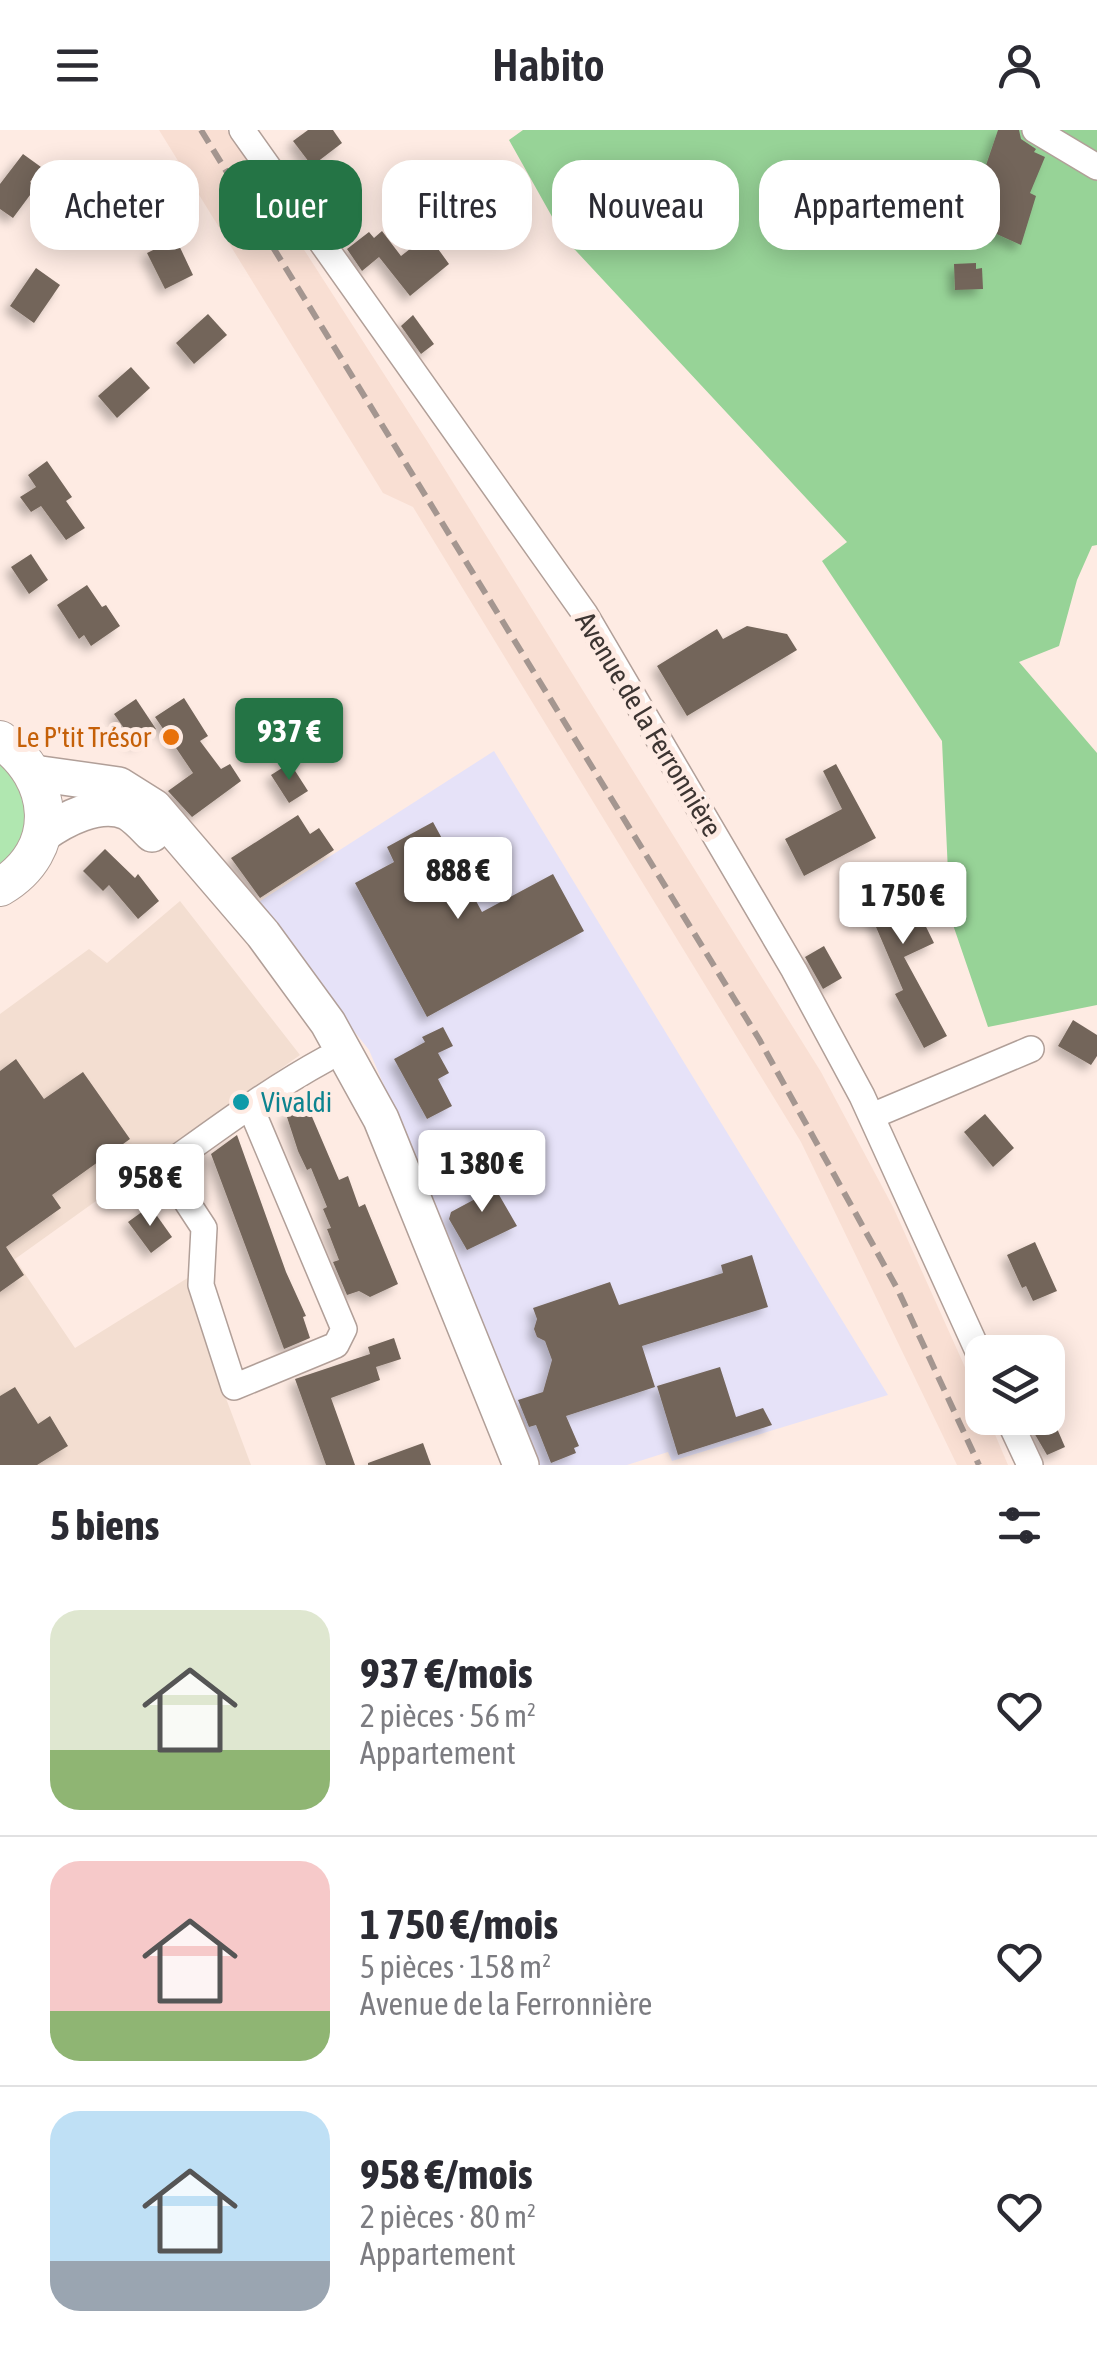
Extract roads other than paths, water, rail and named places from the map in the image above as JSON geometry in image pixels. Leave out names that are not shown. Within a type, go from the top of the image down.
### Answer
[{"type":"main road","points":[[0,740],[18,752],[34,773],[42,793],[42,835],[34,854],[21,872],[0,887]]},
{"type":"main road","points":[[34,773],[119,785],[154,807],[263,934],[328,1023],[381,1120],[521,1465]]},
{"type":"main road","points":[[42,835],[73,816],[126,812],[141,823],[247,946],[326,1059],[363,1127],[501,1465]]},
{"type":"street","name":"Avenue de la Ferronnière","points":[[242,130],[585,614],[794,970],[872,1116],[971,1335]]},
{"type":"street","points":[[1035,130],[1097,167]]},
{"type":"street","points":[[872,1116],[1031,1049]]},
{"type":"street","points":[[250,1106],[344,1329],[336,1345],[234,1387],[201,1285],[204,1228],[164,1167],[280,1084],[326,1059]]},
{"type":"street","points":[[1016,1435],[1030,1465]]},
{"type":"railway","points":[[201,130],[759,1039],[898,1290],[979,1465]]},
{"type":"place","name":"Le P'tit Trésor","points":[[171,737]]},
{"type":"place","name":"Vivaldi","points":[[241,1102]]}]
